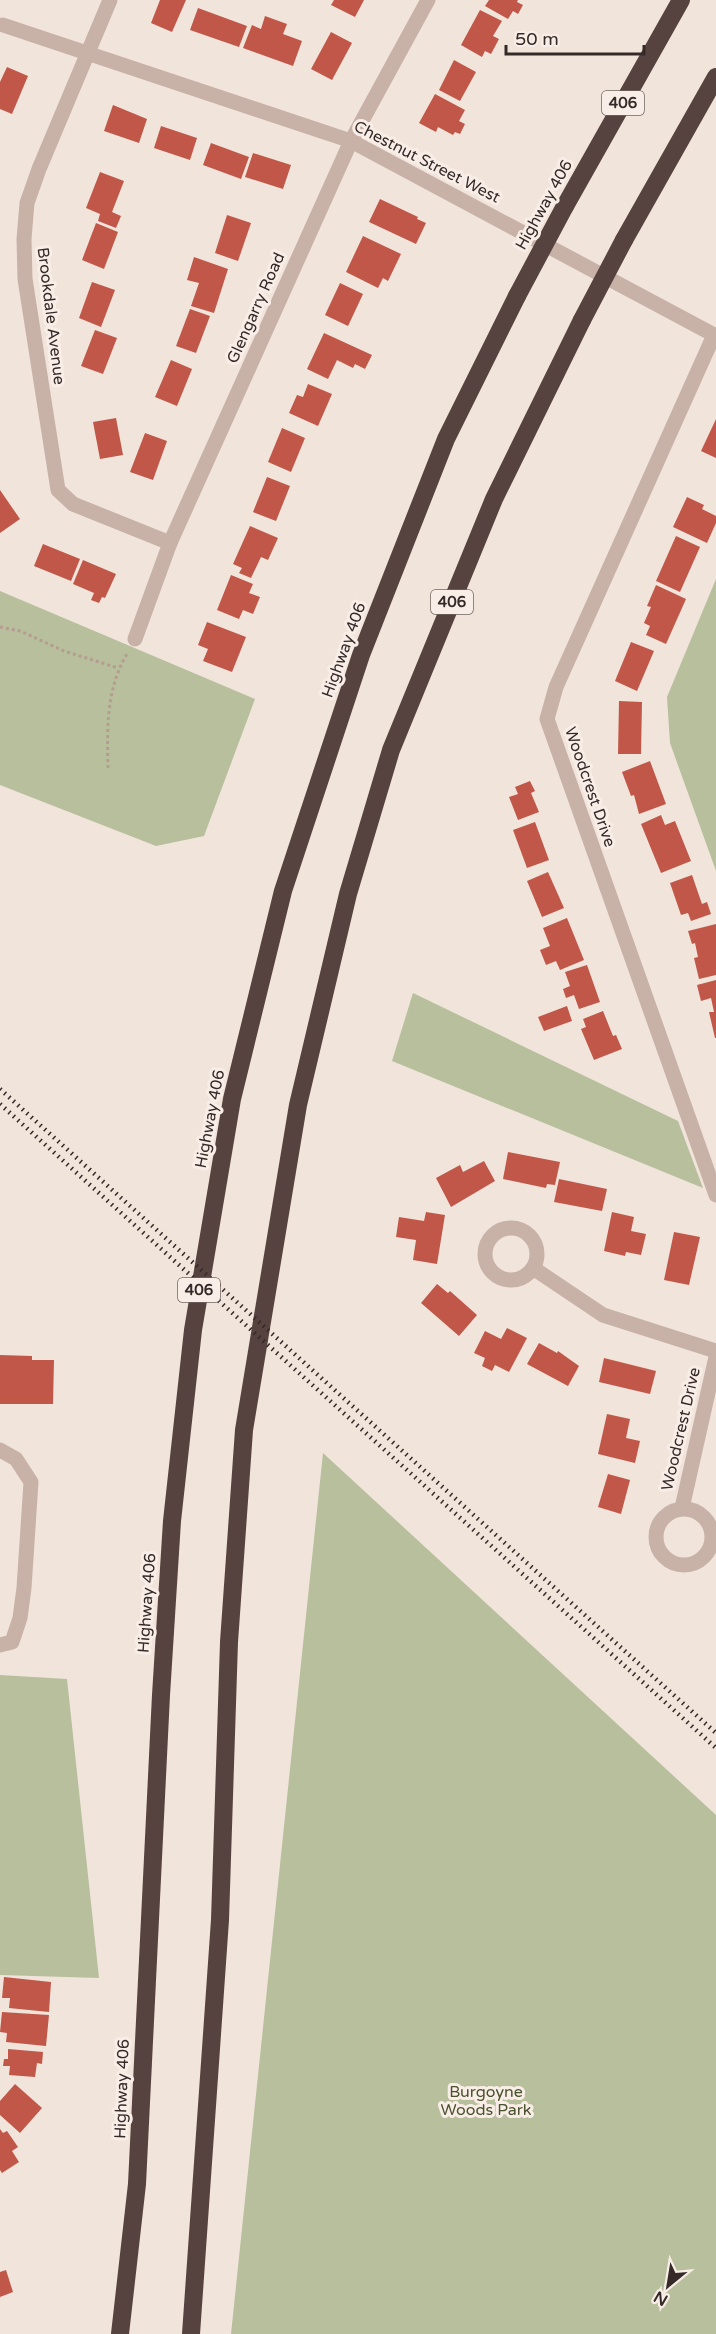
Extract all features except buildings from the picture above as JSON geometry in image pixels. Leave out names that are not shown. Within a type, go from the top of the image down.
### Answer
[{"type":"highway","name":"Highway 406","points":[[120,2334],[137,2184],[157,1766],[172,1521],[193,1330],[232,1099],[283,891],[361,656],[446,440],[517,296],[565,206],[681,0]]},
{"type":"highway","name":"406","points":[[191,2334],[220,1920],[229,1642],[244,1430],[298,1105],[348,894],[391,750],[494,499],[624,240],[716,77]]},
{"type":"street","name":"Brookdale Avenue","points":[[110,0],[86,53],[27,203],[24,239],[25,279],[58,490],[73,504],[170,543]]},
{"type":"street","name":"Glengarry Road","points":[[135,639],[170,543],[351,141],[428,0]]},
{"type":"street","name":"Chestnut Street West","points":[[3,25],[351,141],[715,335]]},
{"type":"street","name":"Woodcrest Drive","points":[[715,335],[556,687],[547,719],[716,1195]]},
{"type":"street","points":[[533,1268],[603,1315],[716,1351]]},
{"type":"street","name":"Woodcrest Drive","points":[[682,1508],[716,1357]]},
{"type":"street","points":[[0,1450],[16,1459],[31,1482],[20,1618],[6,1644]]},
{"type":"path","points":[[0,627],[20,631],[64,651],[118,669],[107,716],[108,768]]},
{"type":"green space","points":[[716,579],[716,871],[670,743],[667,697]]},
{"type":"green space","points":[[0,591],[255,699],[204,836],[156,846],[0,785]]},
{"type":"green space","points":[[413,993],[678,1121],[703,1188],[392,1061]]},
{"type":"green space","name":"Burgoyne Woods Park","points":[[323,1453],[716,1815],[716,2334],[231,2334]]},
{"type":"green space","points":[[0,1675],[67,1679],[99,1978],[0,1975]]},
{"type":"railway","points":[[0,1089],[716,1733]]},
{"type":"railway","points":[[0,1104],[716,1748]]}]
